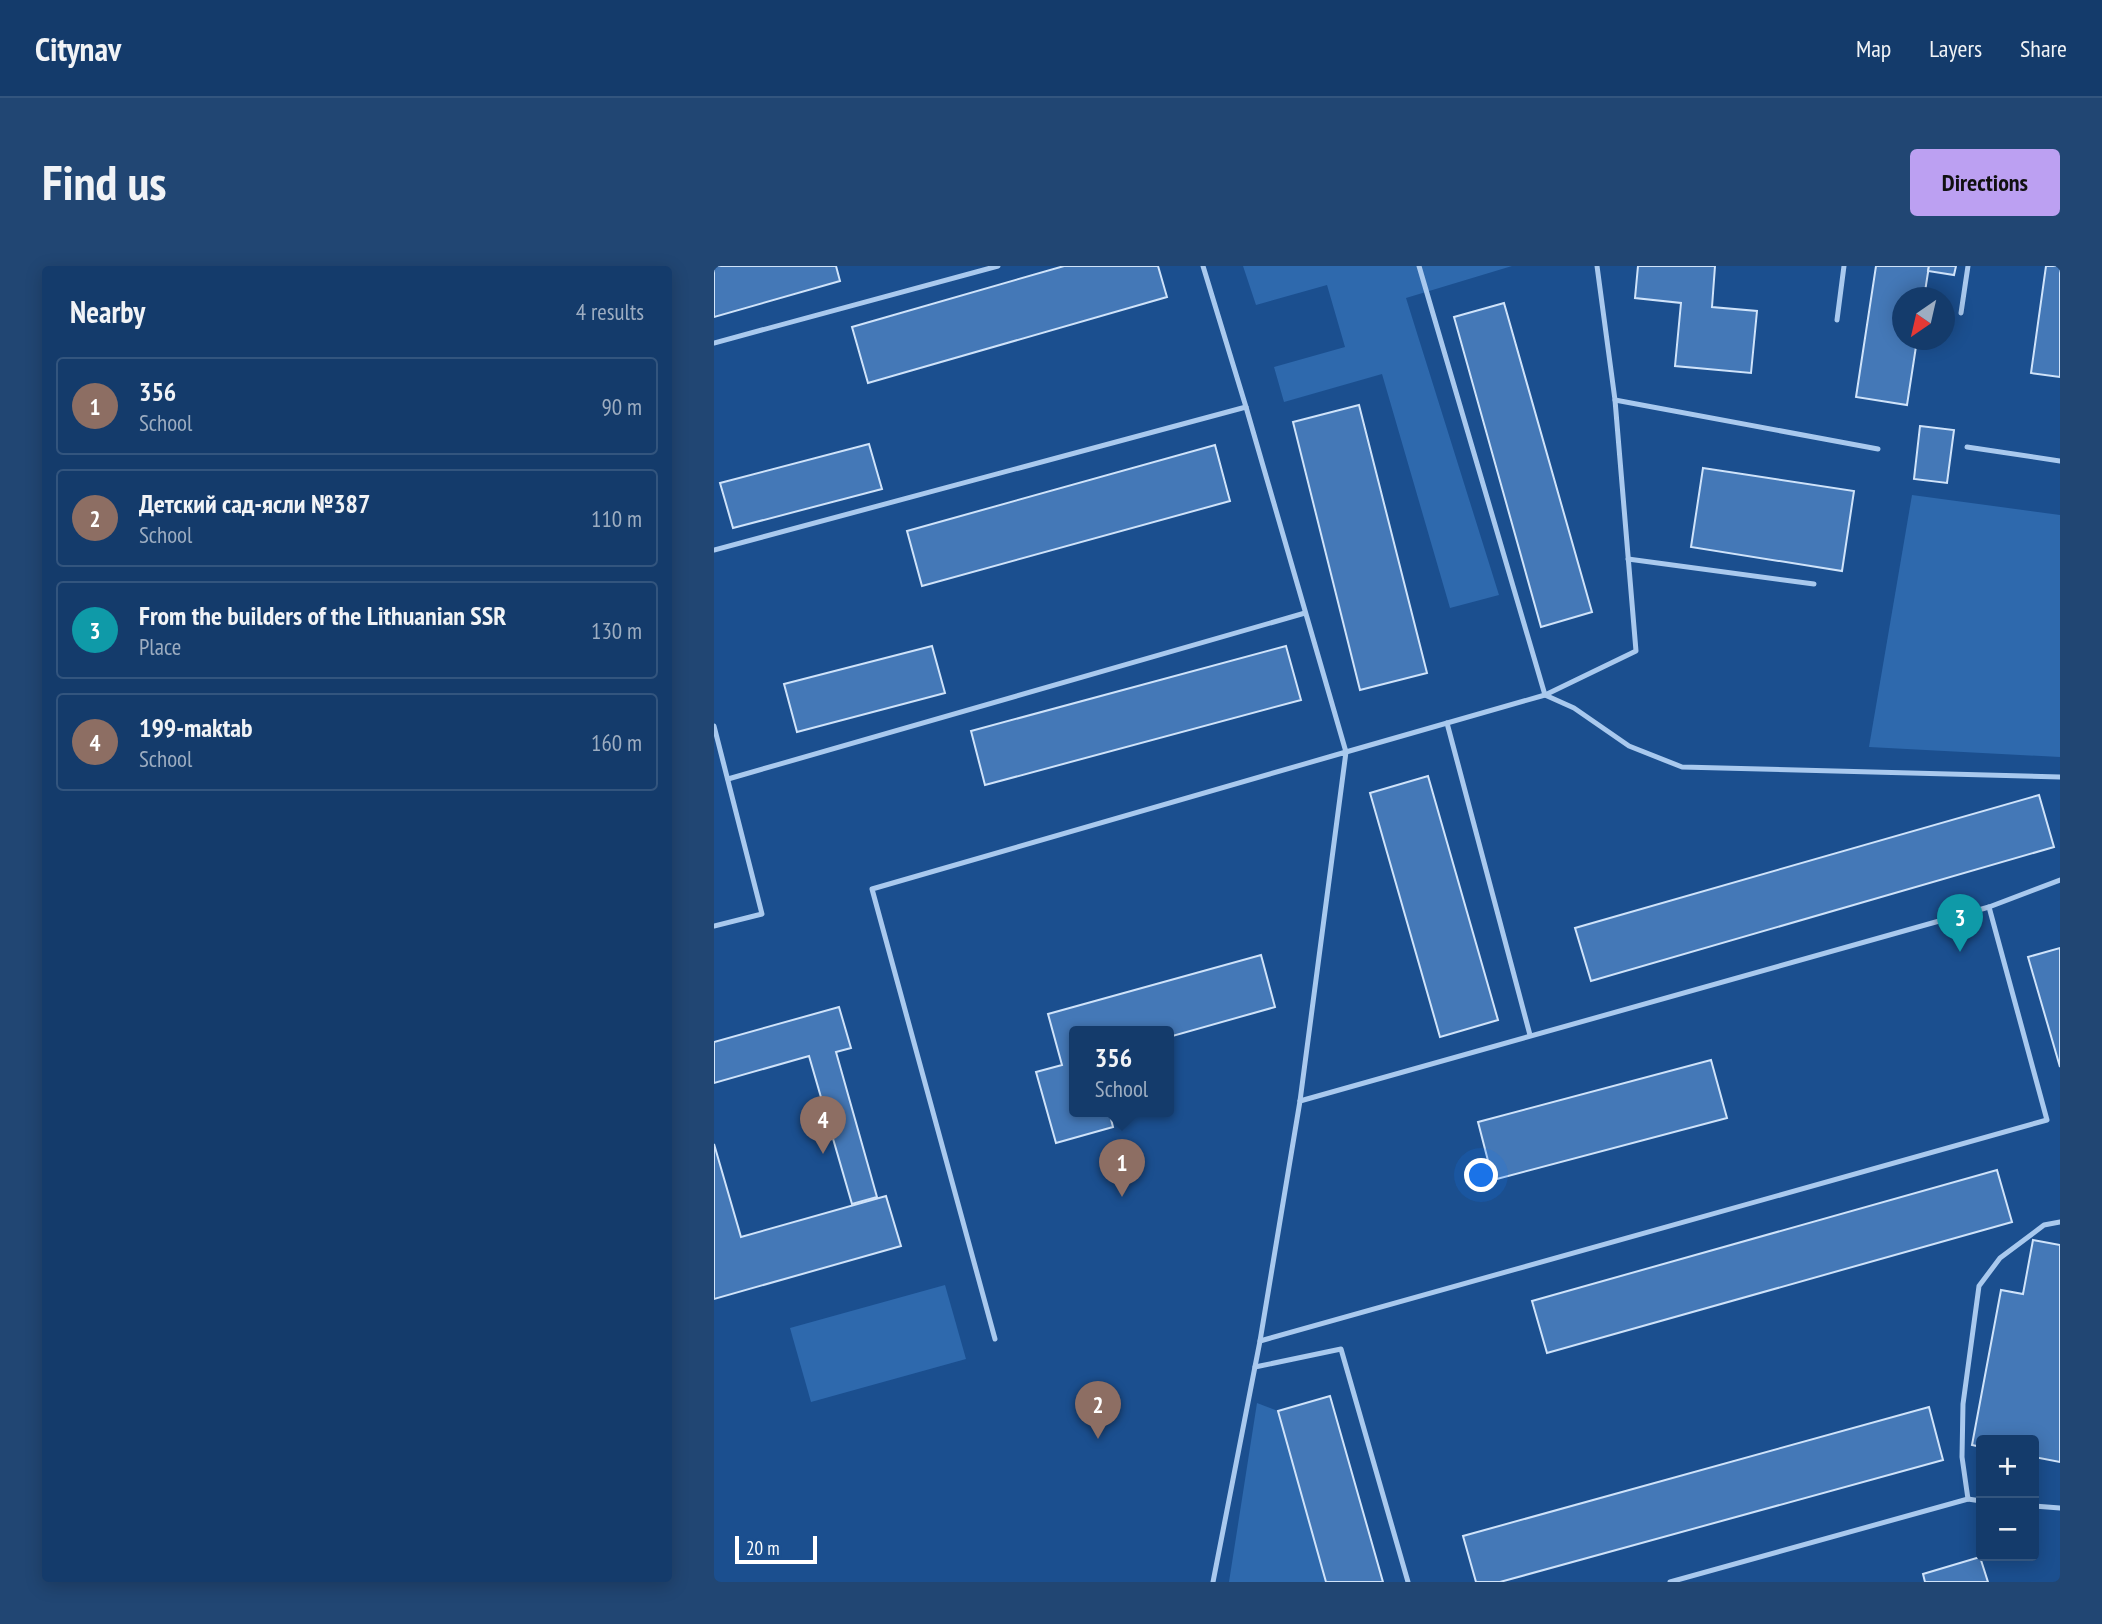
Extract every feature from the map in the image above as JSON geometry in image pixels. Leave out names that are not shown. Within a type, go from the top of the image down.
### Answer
[{"type":"lane","points":[[714,343],[998,266]]},
{"type":"lane","points":[[1203,266],[1346,752],[1300,1101],[1260,1342],[1213,1582]]},
{"type":"lane","points":[[1419,266],[1545,695],[1574,708],[1629,746],[1682,767],[2060,777]]},
{"type":"lane","points":[[995,1339],[872,889],[1545,695],[1636,651],[1615,400],[1597,266]]},
{"type":"lane","points":[[1837,320],[1844,266]]},
{"type":"lane","points":[[1961,313],[1968,266]]},
{"type":"lane","points":[[1615,400],[1878,449]]},
{"type":"lane","points":[[714,550],[1246,407]]},
{"type":"lane","points":[[1967,447],[2060,461]]},
{"type":"lane","points":[[1628,559],[1814,584]]},
{"type":"lane","points":[[728,779],[1306,613]]},
{"type":"lane","points":[[1447,723],[1530,1035]]},
{"type":"lane","points":[[714,726],[762,914],[714,926]]},
{"type":"lane","points":[[1300,1101],[1989,907],[2060,880]]},
{"type":"lane","points":[[1260,1342],[2047,1120],[1989,907]]},
{"type":"lane","points":[[1968,1499],[1962,1457],[1963,1404],[1979,1286],[2000,1258],[2044,1225],[2060,1222]]},
{"type":"lane","points":[[1255,1367],[1341,1349],[1408,1582]]},
{"type":"lane","points":[[1670,1582],[1968,1499],[1976,1500]]},
{"type":"lane","points":[[2039,1506],[2060,1508]]},
{"type":"shaded area","points":[[1243,266],[1512,266],[1406,298],[1499,595],[1450,608],[1382,374],[1284,402],[1274,367],[1345,347],[1327,285],[1256,305]]},
{"type":"shaded area","points":[[1912,495],[2060,515],[2060,757],[1869,747]]},
{"type":"shaded area","points":[[945,1285],[966,1359],[811,1402],[790,1328]]},
{"type":"shaded area","points":[[1257,1403],[1278,1411],[1326,1582],[1229,1582]]},
{"type":"building","points":[[714,266],[836,266],[840,281],[714,317]]},
{"type":"building","points":[[1064,266],[1158,266],[1167,297],[868,383],[852,327]]},
{"type":"building","points":[[1638,266],[1715,266],[1712,307],[1757,311],[1751,373],[1675,366],[1681,303],[1635,298]]},
{"type":"building","points":[[1876,266],[1929,266],[1926,287],[1892,287],[1892,350],[1915,350],[1907,405],[1856,397]]},
{"type":"building","points":[[1929,266],[1956,266],[1954,275],[1928,271]]},
{"type":"building","points":[[2046,266],[2060,266],[2060,377],[2031,373]]},
{"type":"building","points":[[1504,303],[1592,612],[1541,627],[1454,317]]},
{"type":"building","points":[[1359,405],[1427,673],[1360,690],[1293,422]]},
{"type":"building","points":[[1920,426],[1954,430],[1947,483],[1914,479]]},
{"type":"building","points":[[869,444],[882,489],[733,528],[720,483]]},
{"type":"building","points":[[1215,445],[1230,501],[922,586],[907,531]]},
{"type":"building","points":[[1703,468],[1854,491],[1842,571],[1691,547]]},
{"type":"building","points":[[932,646],[945,693],[797,732],[784,684]]},
{"type":"building","points":[[1286,646],[1301,700],[985,785],[971,731]]},
{"type":"building","points":[[1428,776],[1498,1020],[1440,1037],[1370,793]]},
{"type":"building","points":[[2039,795],[2054,847],[1591,981],[1575,928]]},
{"type":"building","points":[[2060,948],[2060,1067],[2028,957]]},
{"type":"building","points":[[1261,955],[1275,1007],[1174,1036],[1174,1026],[1069,1026],[1069,1117],[1110,1117],[1113,1127],[1056,1143],[1036,1072],[1062,1065],[1048,1014]]},
{"type":"building","points":[[839,1007],[851,1048],[836,1052],[877,1197],[852,1204],[809,1056],[714,1083],[714,1042]]},
{"type":"building","points":[[1711,1060],[1727,1118],[1493,1180],[1478,1122]]},
{"type":"building","points":[[714,1144],[741,1237],[886,1196],[901,1246],[714,1299]]},
{"type":"building","points":[[1997,1170],[2012,1222],[1547,1353],[1532,1301]]},
{"type":"building","points":[[2033,1240],[2060,1245],[2060,1462],[2039,1458],[2039,1435],[1976,1435],[1976,1446],[1972,1445],[2001,1290],[2023,1294]]},
{"type":"building","points":[[1330,1396],[1383,1582],[1326,1582],[1278,1411]]},
{"type":"building","points":[[1929,1407],[1943,1460],[1500,1582],[1476,1582],[1463,1536]]},
{"type":"building","points":[[1976,1558],[1976,1561],[1981,1561],[1988,1582],[1925,1582],[1923,1574]]},
{"type":"place","name":"From the builders of the Lithuanian SSR","points":[[1960,952]]},
{"type":"place","name":"199-maktab","points":[[823,1154]]},
{"type":"place","name":"356","points":[[1122,1197]]},
{"type":"place","name":"Детский сад-ясли №387","points":[[1098,1439]]}]
